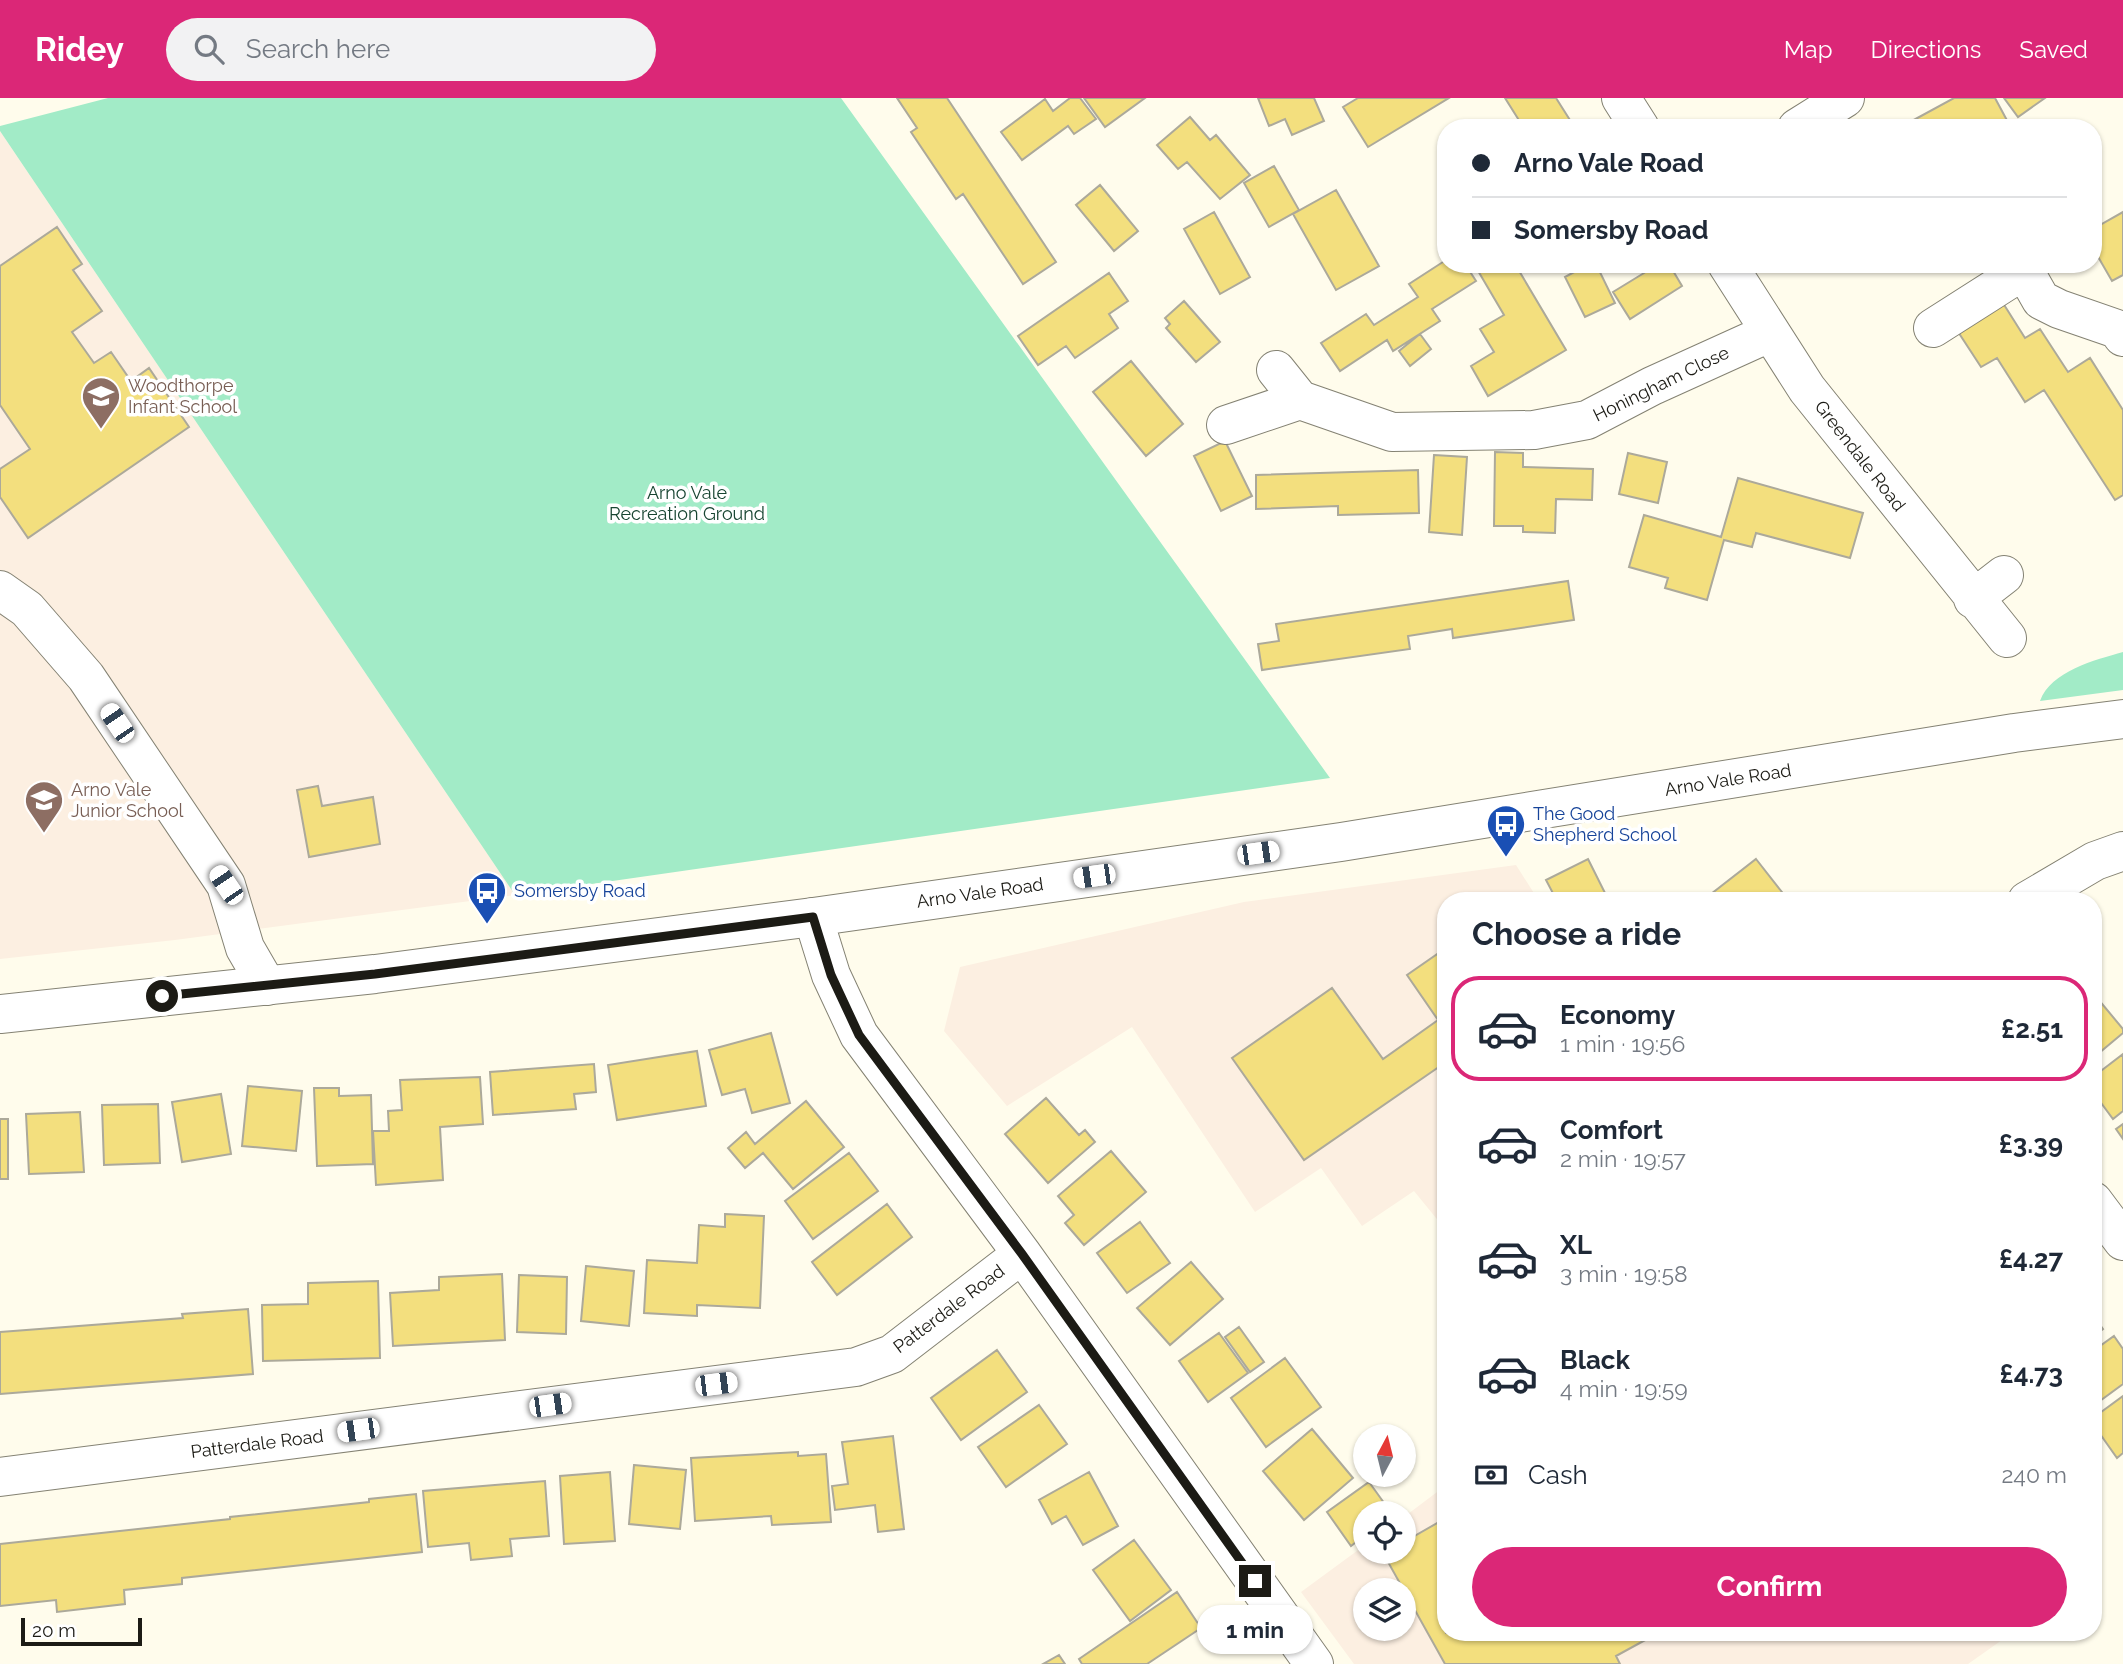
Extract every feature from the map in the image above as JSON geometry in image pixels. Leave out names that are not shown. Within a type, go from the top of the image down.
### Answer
[{"type":"street","points":[[1621,98],[1634,119]]},
{"type":"street","points":[[1811,119],[1845,98]]},
{"type":"street","name":"Greendale Road","points":[[1733,273],[1807,389],[2007,638]]},
{"type":"street","points":[[1933,328],[2019,273]]},
{"type":"street","points":[[2026,273],[2041,300],[2118,329],[2123,337]]},
{"type":"street","name":"Honingham Close","points":[[1300,400],[1392,432],[1534,430],[1587,420],[1652,386],[1769,332]]},
{"type":"street","points":[[1226,425],[1300,400],[1276,370]]},
{"type":"street","points":[[1973,599],[2004,575]]},
{"type":"street","points":[[0,590],[27,609],[86,677],[226,885],[245,948],[267,985]]},
{"type":"street","name":"Arno Vale Road","points":[[0,1014],[375,974],[813,917],[1340,842],[2014,733],[2123,719]]},
{"type":"street","points":[[2042,892],[2095,861],[2123,851]]},
{"type":"street","points":[[813,917],[831,975],[859,1035],[1022,1254],[1298,1658]]},
{"type":"street","points":[[2102,1213],[2123,1241]]},
{"type":"street","name":"Patterdale Road","points":[[0,1477],[856,1367],[892,1354],[1022,1254]]},
{"type":"shaded area","name":"Woodthorpe Infant School","points":[[0,131],[515,895],[175,940],[0,959]]},
{"type":"shaded area","points":[[1516,865],[1533,892],[1437,892],[1437,1219],[1414,1191],[1362,1226],[1321,1168],[1255,1212],[1132,1027],[1007,1106],[944,1031],[960,967],[1244,902]]},
{"type":"shaded area","points":[[1437,1492],[1437,1641],[2001,1641],[1968,1664],[1354,1664],[1301,1592],[1353,1554],[1353,1564],[1416,1564],[1416,1508]]},
{"type":"green space","name":"Arno Vale Recreation Ground","points":[[108,98],[841,98],[1330,778],[515,895],[0,131],[0,126]]},
{"type":"green space","points":[[2123,652],[2123,690],[2040,701],[2054,682],[2064,674],[2087,663]]},
{"type":"building","points":[[897,98],[947,98],[1056,262],[1023,284],[963,194],[956,199],[911,132],[917,128]]},
{"type":"building","points":[[1070,98],[1080,98],[1096,119],[1074,134],[1068,126],[1022,160],[1001,132],[1045,99],[1053,111]]},
{"type":"building","points":[[1084,98],[1145,98],[1105,127]]},
{"type":"building","points":[[1258,98],[1314,98],[1324,121],[1292,135],[1285,119],[1269,126]]},
{"type":"building","points":[[1358,98],[1449,98],[1368,147],[1343,107]]},
{"type":"building","points":[[1505,98],[1556,98],[1569,119],[1518,119]]},
{"type":"building","points":[[1954,98],[1995,98],[2006,119],[1916,119]]},
{"type":"building","points":[[2004,98],[2045,98],[2018,117]]},
{"type":"building","points":[[1190,117],[1210,140],[1216,135],[1250,175],[1220,199],[1187,162],[1178,169],[1157,145]]},
{"type":"building","points":[[1274,166],[1299,210],[1269,227],[1244,183]]},
{"type":"building","points":[[1100,185],[1138,231],[1114,251],[1076,205]]},
{"type":"building","points":[[1336,190],[1379,266],[1336,290],[1293,214]]},
{"type":"building","points":[[1214,212],[1250,277],[1220,294],[1184,229]]},
{"type":"building","points":[[2123,212],[2123,275],[2112,281],[2102,264],[2102,224]]},
{"type":"building","points":[[57,227],[82,264],[73,270],[102,311],[72,332],[94,363],[111,352],[131,381],[149,368],[189,427],[28,538],[0,497],[0,469],[30,449],[0,405],[0,266]]},
{"type":"building","points":[[1437,266],[1437,273],[1471,273],[1476,281],[1432,309],[1440,321],[1393,351],[1387,340],[1340,371],[1321,343],[1366,314],[1374,325],[1418,297],[1409,284]]},
{"type":"building","points":[[1109,273],[1128,301],[1109,314],[1118,328],[1075,358],[1066,346],[1038,365],[1018,336]]},
{"type":"building","points":[[1479,273],[1520,273],[1566,350],[1488,396],[1471,366],[1494,352],[1480,329],[1504,315]]},
{"type":"building","points":[[1572,273],[1600,273],[1615,303],[1585,317],[1565,277]]},
{"type":"building","points":[[1644,273],[1674,273],[1682,286],[1630,319],[1613,292]]},
{"type":"building","points":[[1996,292],[2025,338],[2040,329],[2068,372],[2090,358],[2123,410],[2123,495],[2115,500],[2044,390],[2025,402],[1997,358],[1981,367],[1951,321]]},
{"type":"building","points":[[1184,301],[1220,342],[1196,362],[1166,328],[1170,324],[1165,318]]},
{"type":"building","points":[[1420,334],[1431,349],[1410,366],[1399,351]]},
{"type":"building","points":[[1131,361],[1183,424],[1146,456],[1093,392]]},
{"type":"building","points":[[1225,441],[1252,496],[1221,511],[1194,456]]},
{"type":"building","points":[[1495,452],[1523,453],[1523,467],[1593,469],[1592,500],[1556,499],[1555,533],[1523,532],[1523,526],[1494,526]]},
{"type":"building","points":[[1628,453],[1667,462],[1658,503],[1619,494]]},
{"type":"building","points":[[1434,455],[1467,457],[1462,535],[1429,532]]},
{"type":"building","points":[[1418,470],[1419,513],[1338,515],[1338,506],[1256,509],[1256,475]]},
{"type":"building","points":[[1738,478],[1863,513],[1850,558],[1756,533],[1752,547],[1724,540],[1707,600],[1665,588],[1668,578],[1629,567],[1644,515],[1721,537]]},
{"type":"building","points":[[1568,581],[1574,620],[1453,638],[1452,629],[1408,636],[1410,649],[1262,670],[1258,644],[1279,641],[1276,624]]},
{"type":"building","points":[[318,786],[322,806],[373,797],[380,844],[309,857],[297,790]]},
{"type":"building","points":[[1588,859],[1604,892],[1552,892],[1546,880]]},
{"type":"building","points":[[1756,859],[1782,892],[1714,892]]},
{"type":"building","points":[[1437,954],[1437,1019],[1407,975]]},
{"type":"building","points":[[1332,988],[1383,1059],[1437,1021],[1437,1068],[1304,1160],[1232,1058]]},
{"type":"building","points":[[2102,1004],[2123,1029],[2123,1033],[2102,1050]]},
{"type":"building","points":[[771,1033],[790,1103],[752,1113],[745,1089],[722,1095],[709,1050]]},
{"type":"building","points":[[697,1051],[706,1106],[617,1120],[608,1065]]},
{"type":"building","points":[[2123,1054],[2123,1111],[2113,1119],[2102,1104],[2102,1070]]},
{"type":"building","points":[[594,1064],[596,1092],[574,1094],[576,1109],[493,1115],[490,1072]]},
{"type":"building","points":[[480,1077],[483,1124],[440,1127],[443,1180],[376,1185],[373,1131],[389,1131],[388,1111],[402,1110],[400,1080]]},
{"type":"building","points":[[248,1086],[302,1091],[296,1151],[242,1146]]},
{"type":"building","points":[[314,1088],[339,1088],[339,1096],[371,1095],[373,1164],[317,1166]]},
{"type":"building","points":[[221,1094],[231,1154],[182,1162],[172,1102]]},
{"type":"building","points":[[1046,1098],[1079,1135],[1085,1130],[1095,1142],[1048,1183],[1005,1134]]},
{"type":"building","points":[[806,1101],[844,1147],[793,1189],[763,1153],[745,1168],[728,1148],[746,1132],[755,1144]]},
{"type":"building","points":[[158,1104],[160,1163],[104,1165],[102,1105]]},
{"type":"building","points":[[80,1112],[84,1172],[29,1174],[26,1114]]},
{"type":"building","points":[[0,1119],[8,1119],[8,1179],[0,1179]]},
{"type":"building","points":[[2123,1124],[2123,1139],[2116,1129]]},
{"type":"building","points":[[1111,1151],[1146,1192],[1084,1245],[1065,1223],[1074,1215],[1058,1196]]},
{"type":"building","points":[[849,1153],[878,1191],[813,1239],[785,1201]]},
{"type":"building","points":[[887,1204],[912,1237],[837,1295],[812,1262]]},
{"type":"building","points":[[725,1214],[764,1216],[760,1308],[697,1305],[697,1316],[644,1313],[647,1260],[697,1263],[699,1225],[725,1227]]},
{"type":"building","points":[[1140,1222],[1170,1263],[1127,1293],[1097,1253]]},
{"type":"building","points":[[1191,1262],[1223,1299],[1170,1345],[1137,1308]]},
{"type":"building","points":[[586,1266],[634,1271],[629,1326],[581,1321]]},
{"type":"building","points":[[502,1274],[505,1340],[393,1346],[390,1293],[439,1290],[439,1277]]},
{"type":"building","points":[[519,1275],[567,1277],[566,1334],[517,1332]]},
{"type":"building","points":[[378,1281],[380,1358],[263,1361],[262,1305],[308,1304],[308,1283]]},
{"type":"building","points":[[248,1309],[253,1374],[0,1394],[0,1332],[183,1318],[182,1314]]},
{"type":"building","points":[[1239,1327],[1264,1362],[1250,1372],[1225,1337]]},
{"type":"building","points":[[1219,1333],[1248,1373],[1208,1402],[1179,1361]]},
{"type":"building","points":[[2114,1336],[2123,1349],[2123,1384],[2102,1399],[2102,1345]]},
{"type":"building","points":[[997,1350],[1027,1392],[961,1440],[931,1398]]},
{"type":"building","points":[[1285,1358],[1321,1407],[1266,1447],[1231,1398]]},
{"type":"building","points":[[2123,1396],[2123,1453],[2117,1458],[2102,1437],[2102,1411]]},
{"type":"building","points":[[1039,1405],[1067,1444],[1006,1487],[978,1447]]},
{"type":"building","points":[[1312,1429],[1353,1478],[1304,1520],[1263,1471]]},
{"type":"building","points":[[893,1436],[904,1529],[878,1532],[875,1505],[835,1510],[832,1486],[848,1484],[842,1442]]},
{"type":"building","points":[[798,1452],[798,1456],[826,1454],[831,1522],[772,1525],[771,1516],[695,1521],[691,1458]]},
{"type":"building","points":[[634,1465],[686,1470],[680,1529],[629,1524]]},
{"type":"building","points":[[610,1472],[615,1541],[564,1544],[560,1476]]},
{"type":"building","points":[[1089,1472],[1118,1526],[1083,1545],[1066,1516],[1052,1524],[1039,1500]]},
{"type":"building","points":[[545,1481],[549,1536],[510,1539],[512,1556],[471,1560],[469,1543],[428,1547],[423,1491]]},
{"type":"building","points":[[1361,1488],[1373,1488],[1383,1501],[1353,1501],[1351,1546],[1327,1512]]},
{"type":"building","points":[[416,1494],[422,1552],[182,1578],[182,1584],[124,1590],[125,1604],[57,1612],[56,1600],[0,1606],[0,1544],[230,1519]]},
{"type":"building","points":[[1437,1523],[1437,1641],[1643,1641],[1616,1656],[1620,1664],[1445,1664],[1416,1612],[1416,1578],[1397,1578],[1389,1564],[1416,1564],[1416,1535]]},
{"type":"building","points":[[1134,1540],[1171,1590],[1130,1621],[1093,1570]]},
{"type":"building","points":[[1177,1592],[1201,1628],[1147,1664],[1082,1664],[1079,1659]]},
{"type":"building","points":[[1059,1655],[1065,1664],[1043,1664]]},
{"type":"place","name":"Woodthorpe Infant School","points":[[101,430]]},
{"type":"place","name":"Arno Vale Junior School","points":[[44,834]]},
{"type":"place","name":"The Good Shepherd School","points":[[1506,858]]},
{"type":"place","name":"Somersby Road","points":[[487,925]]},
{"type":"route","points":[[162,996],[375,974],[813,917],[831,975],[859,1035],[1022,1254],[1255,1581]]}]
